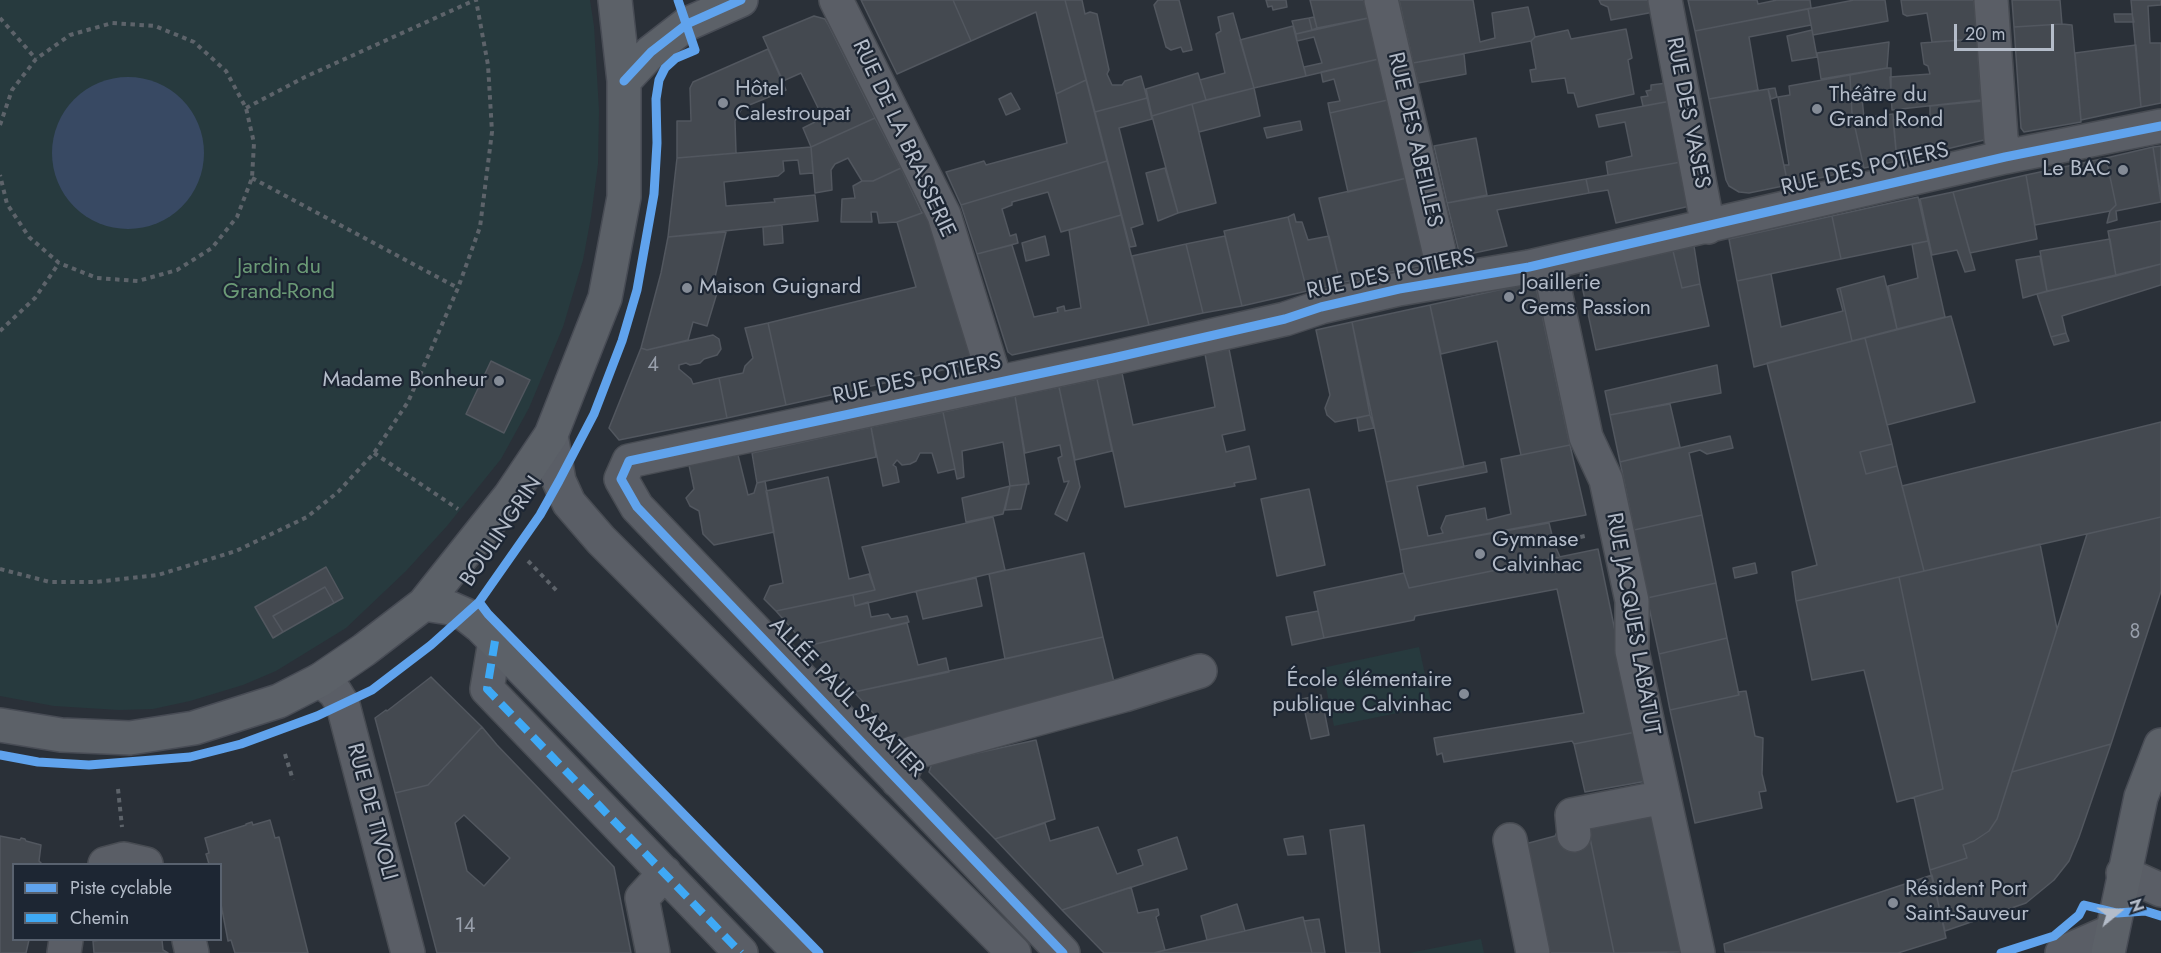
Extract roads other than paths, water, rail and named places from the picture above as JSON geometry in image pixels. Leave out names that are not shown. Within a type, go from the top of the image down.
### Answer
[{"type":"main road","name":"BOULINGRIN","points":[[0,725],[61,735],[130,738],[194,728],[279,701],[320,680],[424,604],[510,496],[551,435],[604,298],[624,197],[624,81],[615,0]]},
{"type":"main road","points":[[624,81],[651,52],[687,24],[741,0]]},
{"type":"main road","points":[[424,604],[450,608],[466,615],[495,641],[800,953]]},
{"type":"main road","points":[[2110,942],[2141,797],[2161,745]]},
{"type":"street","name":"RUE DE LA BRASSERIE","points":[[836,0],[944,214],[996,384]]},
{"type":"street","name":"RUE DES ABEILLES","points":[[1381,0],[1446,281]]},
{"type":"street","name":"RUE DES VASES","points":[[1665,0],[1708,227]]},
{"type":"street","points":[[1991,0],[2001,138],[2005,157]]},
{"type":"street","name":"RUE DES POTIERS","points":[[629,461],[996,384],[1285,319],[1321,307],[1399,289],[1549,263],[2005,157],[2161,126]]},
{"type":"street","name":"RUE JACQUES LABATUT","points":[[1549,263],[1586,437],[1606,480],[1632,601],[1632,651],[1698,953]]},
{"type":"street","points":[[551,435],[559,481],[568,503],[601,540],[1014,953]]},
{"type":"street","name":"ALLÉE PAUL SABATIER","points":[[629,461],[621,479],[637,507],[1063,953]]},
{"type":"street","points":[[495,641],[487,689],[741,953]]},
{"type":"street","name":"ALLÉE PAUL SABATIER","points":[[746,685],[776,653]]},
{"type":"street","points":[[898,781],[912,753],[1124,695],[1200,671]]},
{"type":"street","name":"RUE DE TIVOLI","points":[[320,680],[335,692],[343,705],[408,953]]},
{"type":"street","points":[[1574,835],[1572,815],[1664,797]]},
{"type":"street","points":[[1510,840],[1533,953]]},
{"type":"street","points":[[653,953],[642,898],[665,873]]},
{"type":"street","points":[[2123,873],[2161,891]]},
{"type":"street","points":[[2062,953],[2110,942]]},
{"type":"water","points":[[128,77],[143,78],[157,83],[182,99],[198,124],[203,138],[203,168],[198,182],[182,207],[157,223],[143,228],[128,229],[113,228],[99,223],[74,207],[58,182],[53,168],[52,153],[53,138],[58,124],[74,99],[99,83],[113,78]]},
{"type":"place","name":"Hôtel Calestroupat","points":[[723,103]]},
{"type":"place","name":"Théâtre du Grand Rond","points":[[1817,109]]},
{"type":"place","name":"Le BAC","points":[[2123,170]]},
{"type":"place","name":"Maison Guignard","points":[[687,288]]},
{"type":"place","name":"Joaillerie Gems Passion","points":[[1509,297]]},
{"type":"place","name":"Madame Bonheur","points":[[499,381]]},
{"type":"place","name":"Gymnase Calvinhac","points":[[1480,554]]},
{"type":"place","name":"École élémentaire publique Calvinhac","points":[[1464,694]]},
{"type":"place","name":"Résident Port Saint-Sauveur","points":[[1893,903]]},
{"type":"park label","name":"Jardin du Grand-Rond","points":[[279,280]]}]
